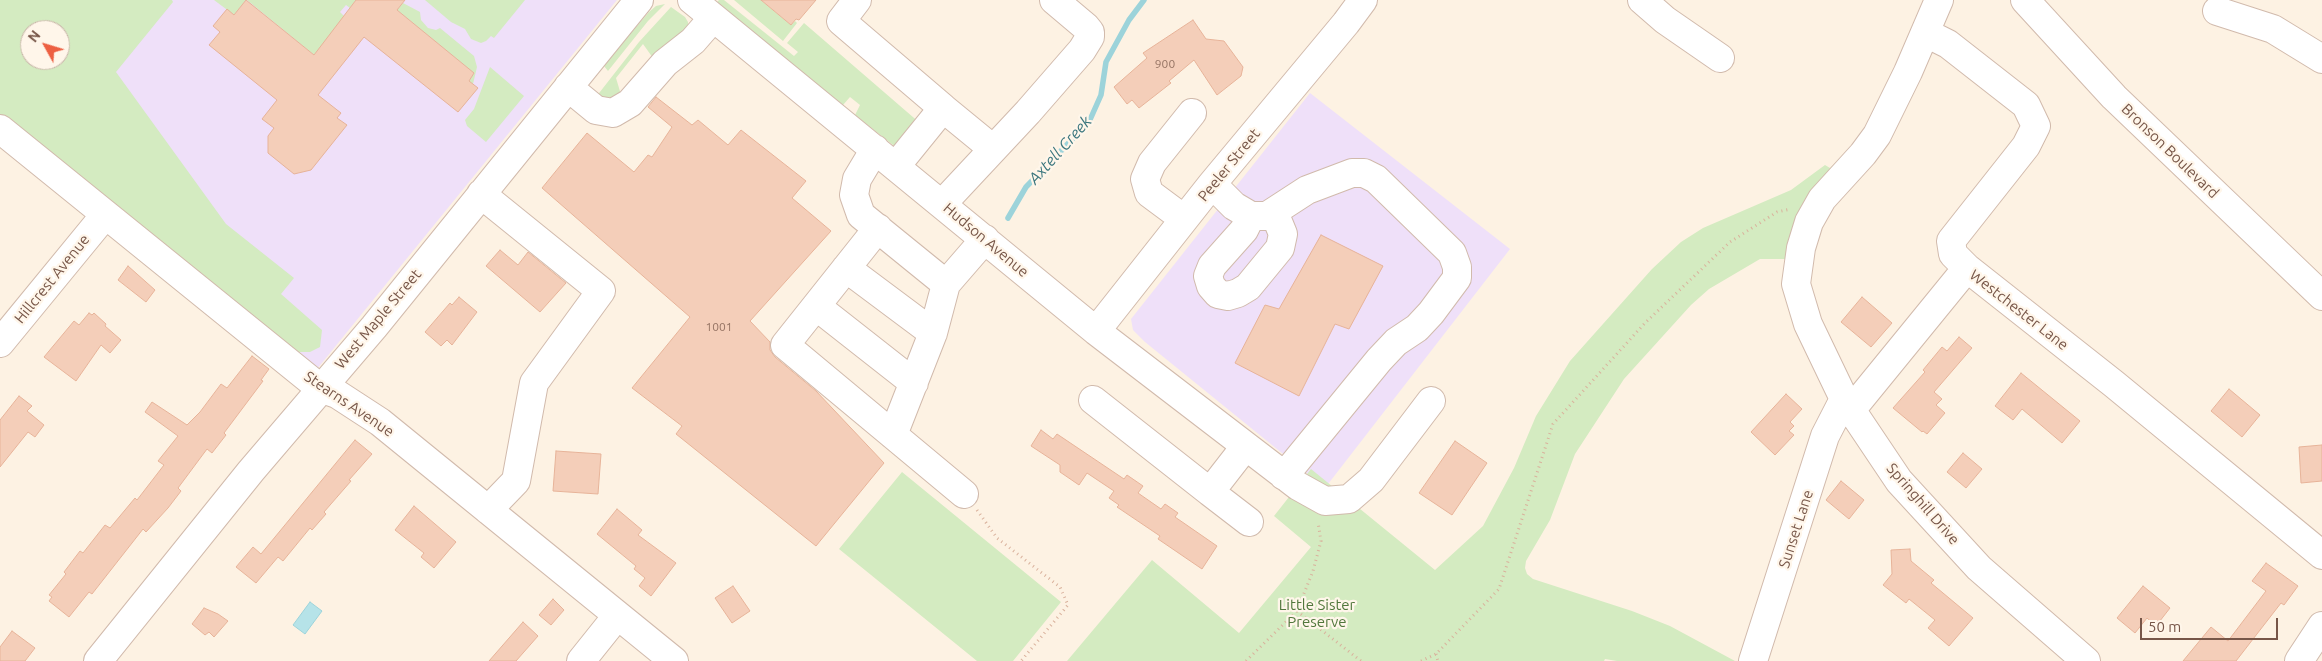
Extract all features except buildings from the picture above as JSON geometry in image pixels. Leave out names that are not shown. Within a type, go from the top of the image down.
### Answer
[{"type":"street","name":"West Maple Street","points":[[98,661],[320,388],[374,327],[639,0]]},
{"type":"street","name":"Hudson Avenue","points":[[692,0],[1096,331],[1284,476],[1313,494],[1325,500],[1336,501],[1349,499],[1361,490],[1371,480],[1431,401]]},
{"type":"street","points":[[857,0],[841,21],[993,149]]},
{"type":"street","points":[[942,204],[1028,112],[1090,37],[1090,32],[1086,27],[1054,0]]},
{"type":"street","name":"Peeler Street","points":[[1096,331],[1212,184],[1363,0]]},
{"type":"street","points":[[1642,0],[1665,20],[1720,58]]},
{"type":"street","points":[[1820,203],[1877,135],[1926,33],[1939,0]]},
{"type":"street","name":"Bronson Boulevard","points":[[2026,0],[2114,98],[2322,296]]},
{"type":"street","points":[[2217,11],[2274,29],[2322,59]]},
{"type":"street","points":[[568,87],[596,110],[613,114],[630,103],[665,63],[693,41],[713,18]]},
{"type":"street","name":"Westchester Lane","points":[[1926,33],[1948,44],[2026,106],[2036,126],[2026,146],[1951,241],[1953,254],[1967,268],[2114,384],[2322,555]]},
{"type":"street","points":[[943,108],[857,179],[854,195],[861,215],[946,284]]},
{"type":"street","points":[[1184,220],[1149,193],[1145,179],[1152,163],[1192,113]]},
{"type":"street","name":"Stearns Avenue","points":[[0,130],[320,388],[337,394],[380,422],[674,661]]},
{"type":"street","points":[[1212,184],[1234,206],[1263,214],[1307,190],[1352,173],[1364,173],[1376,179],[1452,253],[1457,267],[1457,278],[1431,313],[1417,328],[1396,342],[1379,360],[1284,476]]},
{"type":"street","points":[[481,194],[601,291],[534,383],[516,481],[488,510]]},
{"type":"street","name":"Springhill Drive","points":[[1820,203],[1809,222],[1801,248],[1796,284],[1808,324],[1848,404],[1899,481],[1932,519],[1979,568],[2086,661]]},
{"type":"street","name":"Hillcrest Avenue","points":[[0,343],[105,215]]},
{"type":"street","points":[[878,228],[785,346],[964,494]]},
{"type":"street","points":[[893,435],[934,333],[946,284],[985,239]]},
{"type":"street","points":[[846,268],[934,333]]},
{"type":"street","name":"Sunset Lane","points":[[1753,661],[1825,436],[1848,404],[1967,268]]},
{"type":"street","points":[[816,306],[914,383]]},
{"type":"street","points":[[1093,400],[1249,522]]},
{"type":"street","points":[[1210,492],[1246,447]]},
{"type":"street","points":[[581,661],[618,616]]},
{"type":"street","points":[[2299,661],[2322,626]]},
{"type":"path","points":[[1421,661],[1436,654],[1499,589],[1553,424],[1645,323],[1730,242],[1777,212],[1820,203]]},
{"type":"path","points":[[964,494],[997,538],[1060,587],[1068,605],[1021,661]]},
{"type":"path","points":[[1246,661],[1297,611],[1313,571],[1321,541],[1313,494]]},
{"type":"path","points":[[1297,611],[1361,661]]},
{"type":"path","points":[[1436,654],[1438,661]]},
{"type":"shaded area","points":[[0,0],[617,0],[317,369],[0,114]]},
{"type":"shaded area","points":[[1310,93],[1510,249],[1325,488],[1145,342],[1133,330],[1131,319]]},
{"type":"green space","points":[[0,0],[172,0],[173,2],[116,72],[226,224],[294,278],[281,294],[322,330],[320,347],[310,352],[294,352],[274,340],[0,114]]},
{"type":"green space","points":[[214,0],[246,0],[234,15]]},
{"type":"green space","points":[[247,0],[356,0],[350,8],[346,5],[340,12],[345,17],[314,55]]},
{"type":"green space","points":[[425,0],[525,0],[494,38],[491,36],[481,43],[471,39],[465,29],[451,22]]},
{"type":"green space","points":[[719,0],[724,0],[794,56],[798,52],[787,43],[804,23],[921,124],[900,146],[893,145],[855,115],[860,105],[850,97],[843,105],[716,3]]},
{"type":"green space","points":[[734,0],[761,0],[791,25],[795,21],[797,23],[783,41]]},
{"type":"green space","points":[[403,3],[420,12],[421,20],[428,28],[436,30],[440,28],[474,56],[477,67],[473,84],[469,81],[474,73],[397,10]]},
{"type":"green space","points":[[665,4],[648,21],[608,71],[604,66],[624,41],[649,12],[656,6]]},
{"type":"green space","points":[[671,7],[685,17],[688,22],[688,29],[653,58],[643,44],[616,78],[622,98],[620,101],[596,97],[639,42]]},
{"type":"green space","points":[[490,67],[524,96],[486,142],[467,126],[465,120],[474,109]]},
{"type":"green space","name":"Little Sister Preserve","points":[[1844,155],[1798,259],[1760,259],[1709,289],[1691,305],[1624,379],[1575,454],[1550,520],[1526,561],[1525,568],[1527,574],[1533,579],[1632,611],[1670,626],[1735,661],[1617,661],[1605,659],[1604,661],[1067,661],[1152,560],[1239,633],[1311,547],[1274,516],[1311,469],[1435,570],[1483,526],[1514,468],[1536,416],[1570,361],[1652,269],[1681,242],[1703,228],[1791,190],[1825,165],[1830,168]]},
{"type":"green space","points":[[902,472],[1061,602],[1013,661],[977,661],[839,549]]},
{"type":"water","points":[[310,602],[322,611],[305,634],[293,625]]},
{"type":"waterway","name":"Axtell Creek","points":[[1008,218],[1026,187],[1089,122],[1101,95],[1106,62],[1129,20],[1144,0]]}]
